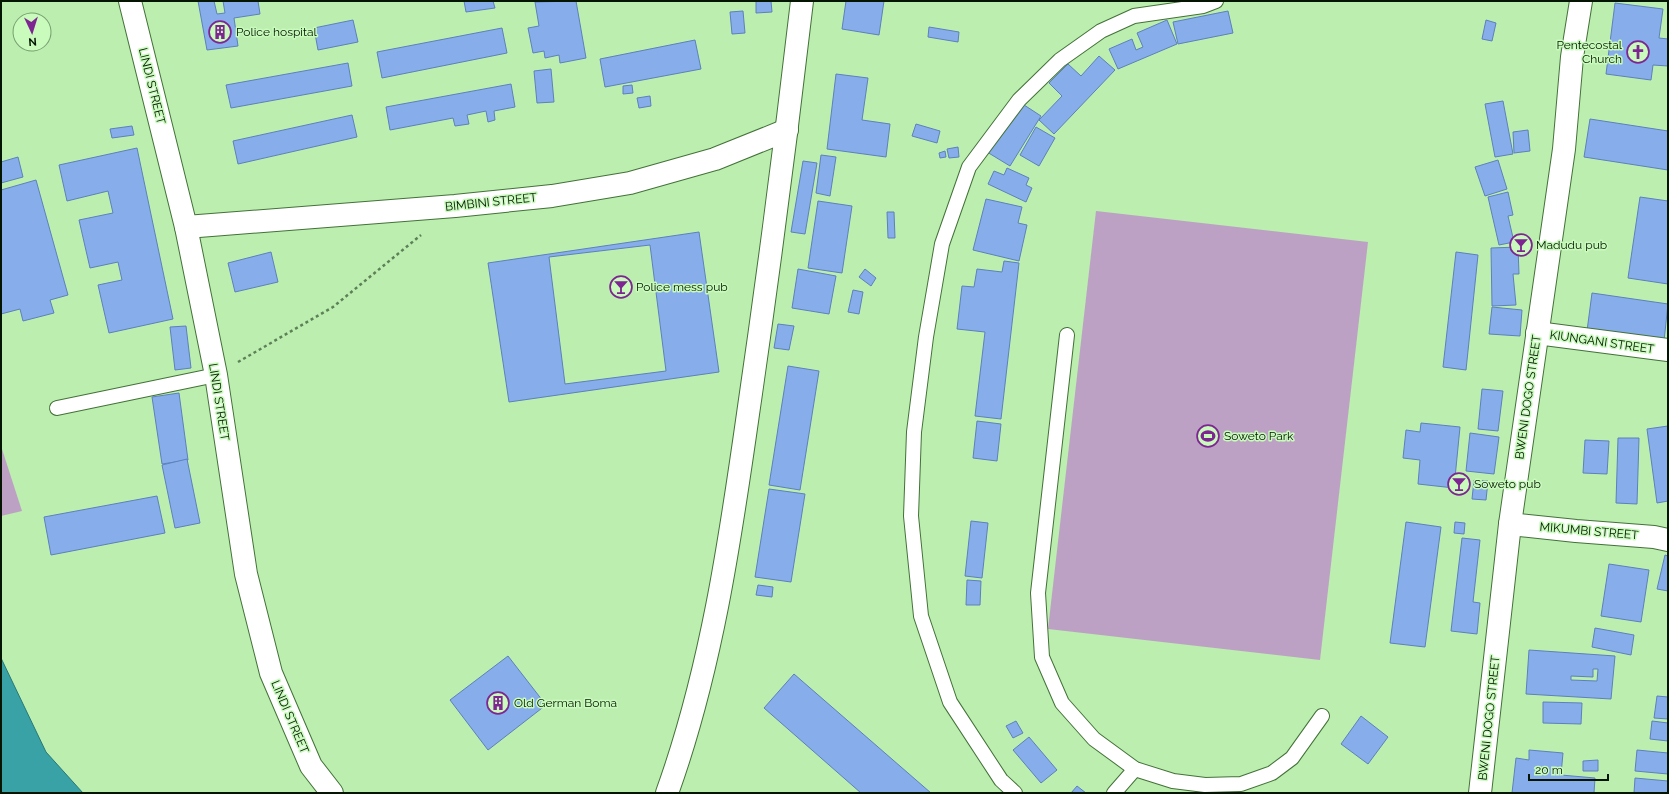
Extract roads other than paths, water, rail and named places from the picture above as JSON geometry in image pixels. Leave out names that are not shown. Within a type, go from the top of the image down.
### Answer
[{"type":"street","name":"LINDI STREET","points":[[130,1],[186,227],[216,375],[246,574],[271,673],[311,766],[332,793]]},
{"type":"street","points":[[668,793],[682,752],[717,609],[737,492],[787,130],[802,1]]},
{"type":"street","name":"BWENI DOGO STREET","points":[[1480,793],[1510,524],[1564,149],[1572,57],[1581,1]]},
{"type":"street","name":"BIMBINI STREET","points":[[186,227],[455,206],[552,196],[630,183],[715,159],[787,130]]},
{"type":"street","name":"KIUNGANI STREET","points":[[1537,333],[1668,350]]},
{"type":"street","name":"MIKUMBI STREET","points":[[1510,524],[1654,537],[1668,540]]},
{"type":"lane","points":[[1015,793],[1000,780],[950,702],[921,616],[910,516],[914,432],[926,337],[942,244],[969,167],[1019,100],[1060,60],[1101,31],[1134,16],[1203,6],[1216,1]]},
{"type":"lane","points":[[1067,335],[1038,593],[1042,657],[1062,703],[1094,739],[1135,769],[1173,781],[1205,785],[1241,784],[1272,773],[1292,758],[1322,716]]},
{"type":"lane","points":[[57,408],[216,375]]},
{"type":"lane","points":[[1114,793],[1135,769]]},
{"type":"water","points":[[1,658],[46,752],[83,793],[1,793]]},
{"type":"place","name":"Police hospital","points":[[220,32]]},
{"type":"place","name":"Pentecostal Church","points":[[1638,52]]},
{"type":"place","name":"Madudu pub","points":[[1521,245]]},
{"type":"place","name":"Police mess pub","points":[[621,287]]},
{"type":"place","name":"Soweto Park","points":[[1208,436]]},
{"type":"place","name":"Soweto pub","points":[[1459,484]]},
{"type":"place","name":"Old German Boma","points":[[498,703]]}]
